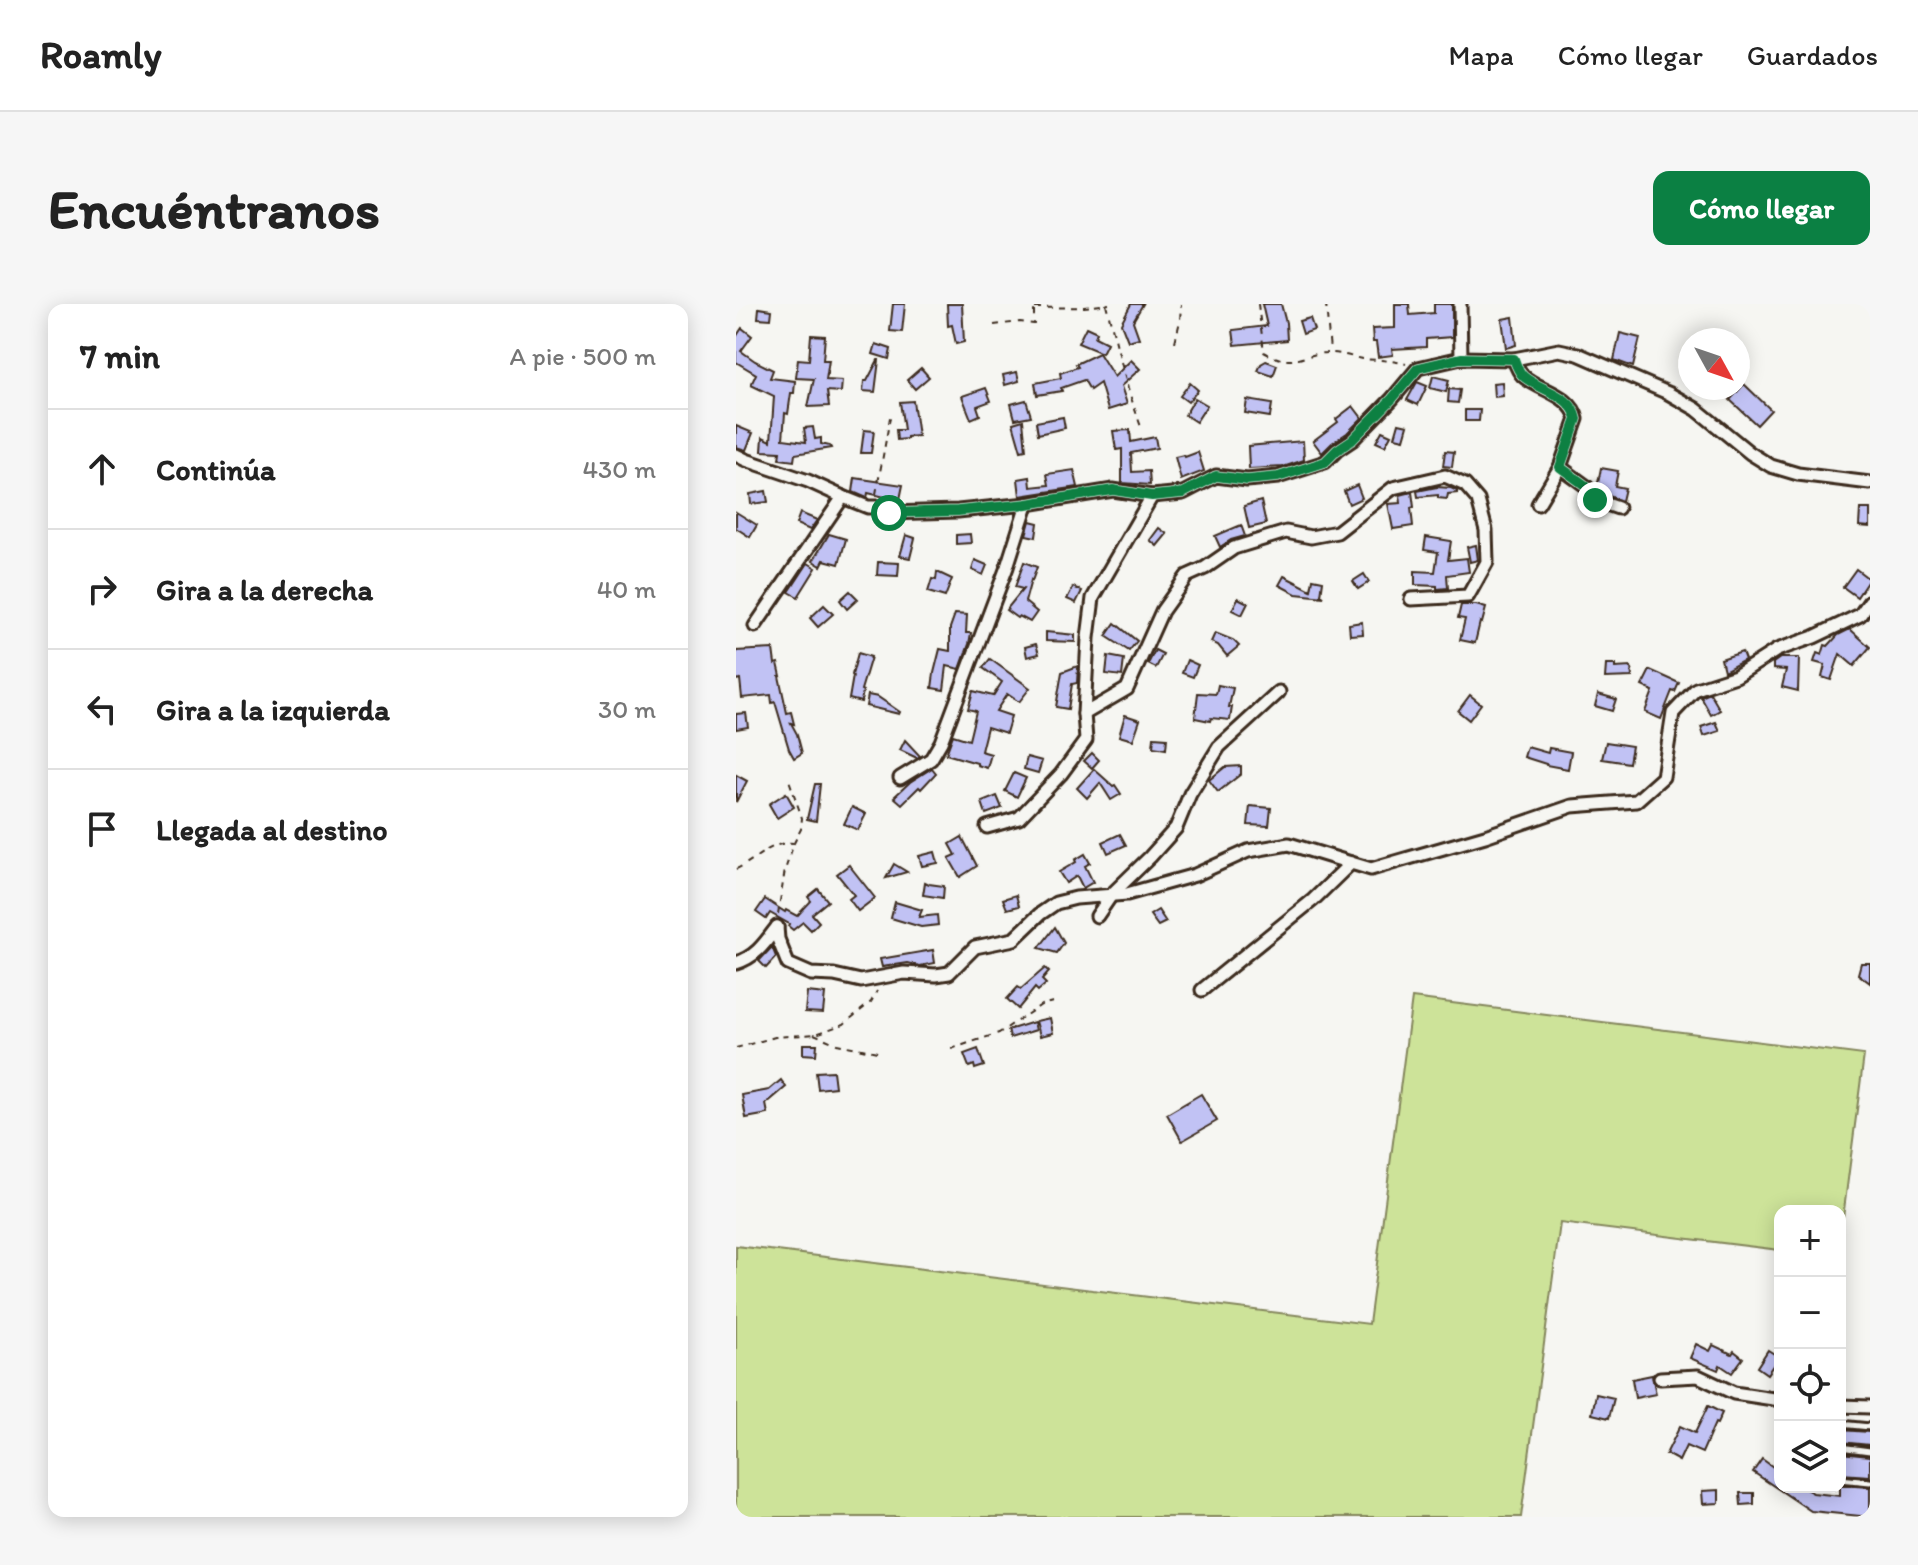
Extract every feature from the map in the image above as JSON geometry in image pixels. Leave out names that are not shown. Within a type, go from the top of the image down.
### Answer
[{"type":"street","points":[[1460,304],[1461,358]]},
{"type":"street","points":[[736,455],[889,513],[958,511],[1027,504],[1113,490],[1152,496],[1183,493],[1216,476],[1247,480],[1278,477],[1325,462],[1362,430],[1418,368],[1461,358],[1514,359],[1559,350],[1578,354],[1668,393],[1696,409],[1771,466],[1798,474],[1870,483]]},
{"type":"street","points":[[1514,359],[1521,375],[1567,402],[1576,411],[1577,419],[1560,467],[1538,504]]},
{"type":"street","points":[[1560,467],[1586,486],[1595,500],[1618,508]]},
{"type":"street","points":[[1084,714],[1127,689],[1162,611],[1187,576],[1234,548],[1286,532],[1311,537],[1337,532],[1393,488],[1445,476],[1465,485],[1478,500],[1486,530],[1487,562],[1468,596],[1411,599]]},
{"type":"street","points":[[987,827],[1019,818],[1061,774],[1086,740],[1084,714],[1093,598],[1152,496]]},
{"type":"street","points":[[755,626],[843,497]]},
{"type":"street","points":[[900,778],[931,759],[941,742],[1007,567],[1027,504]]},
{"type":"street","points":[[777,927],[778,939],[788,964],[811,974],[861,981],[904,973],[936,975],[949,973],[975,947],[1014,939],[1056,903],[1076,898],[1127,894],[1195,875],[1248,851],[1289,844],[1371,869],[1485,836],[1572,806],[1636,801],[1663,777],[1673,713],[1696,689],[1736,676],[1777,650],[1860,615],[1870,601]]},
{"type":"street","points":[[1097,916],[1112,894],[1176,828],[1190,794],[1219,747],[1279,692]]},
{"type":"street","points":[[1202,990],[1313,900],[1351,863]]},
{"type":"street","points":[[736,963],[761,949],[777,927]]},
{"type":"street","points":[[1660,1378],[1698,1376],[1734,1393],[1774,1399]]},
{"type":"street","points":[[1846,1406],[1870,1407]]},
{"type":"lane","points":[[1846,1425],[1870,1427]]},
{"type":"lane","points":[[1846,1448],[1870,1451]]},
{"type":"lane","points":[[1846,1480],[1870,1482]]},
{"type":"path","points":[[1030,304],[1035,308],[1107,304],[1113,335],[1141,427]]},
{"type":"path","points":[[1175,342],[1181,304]]},
{"type":"path","points":[[1258,304],[1264,352],[1279,360],[1292,361],[1330,353],[1393,360],[1418,368]]},
{"type":"path","points":[[1326,304],[1330,353]]},
{"type":"path","points":[[994,325],[1034,324],[1035,308]]},
{"type":"path","points":[[877,507],[876,492],[891,412]]},
{"type":"path","points":[[777,927],[782,881],[802,818],[788,777]]},
{"type":"path","points":[[736,869],[776,845],[794,843]]},
{"type":"path","points":[[736,1048],[775,1037],[813,1034],[844,1024],[871,1002],[877,991],[876,979]]},
{"type":"path","points":[[951,1049],[999,1033],[1041,1005],[1053,1002]]},
{"type":"path","points":[[813,1034],[837,1044],[882,1053]]},
{"type":"green space","points":[[1412,998],[1864,1055],[1845,1205],[1774,1205],[1774,1249],[1560,1223],[1521,1517],[736,1517],[736,1246],[1369,1324]]},
{"type":"building","points":[[893,304],[905,304],[902,332],[890,331]]},
{"type":"building","points":[[947,304],[962,304],[964,342],[956,344],[952,325],[948,326]]},
{"type":"building","points":[[1131,304],[1143,304],[1133,321],[1139,338],[1128,341],[1121,323]]},
{"type":"building","points":[[1262,304],[1281,304],[1287,340],[1235,345],[1233,330],[1267,326]]},
{"type":"building","points":[[1395,304],[1409,304],[1410,315],[1434,313],[1434,304],[1452,304],[1452,337],[1426,339],[1426,347],[1392,349],[1393,355],[1378,357],[1372,329],[1395,328]]},
{"type":"building","points":[[759,308],[772,310],[771,319],[758,318]]},
{"type":"building","points":[[1513,317],[1516,345],[1506,348],[1502,319]]},
{"type":"building","points":[[1310,318],[1314,330],[1303,334],[1299,321]]},
{"type":"building","points":[[1086,327],[1097,332],[1095,337],[1107,343],[1102,353],[1078,343]]},
{"type":"building","points":[[742,328],[752,336],[741,351],[773,370],[770,378],[795,381],[788,414],[785,413],[783,439],[806,442],[804,428],[813,427],[815,439],[821,438],[821,444],[831,448],[795,454],[794,461],[779,459],[780,452],[762,451],[763,437],[771,441],[774,396],[751,385],[756,374],[736,362],[736,337]]},
{"type":"building","points":[[1620,333],[1640,338],[1633,367],[1614,360]]},
{"type":"building","points":[[811,335],[825,336],[823,360],[829,360],[826,380],[842,381],[841,392],[827,391],[829,406],[808,407],[814,379],[796,378],[798,359],[809,360]]},
{"type":"building","points":[[876,344],[891,349],[889,359],[873,354]]},
{"type":"building","points":[[1099,353],[1114,377],[1131,360],[1140,369],[1121,386],[1127,404],[1108,410],[1100,383],[1090,390],[1084,380],[1061,388],[1062,391],[1037,395],[1035,383],[1061,378],[1060,373],[1078,367],[1076,364]]},
{"type":"building","points":[[878,360],[875,392],[863,391],[864,381],[867,381]]},
{"type":"building","points":[[1266,361],[1277,365],[1273,376],[1258,371]]},
{"type":"building","points":[[921,368],[929,377],[915,389],[907,380]]},
{"type":"building","points":[[1017,372],[1019,381],[1005,385],[1003,375]]},
{"type":"building","points":[[1433,376],[1449,380],[1446,392],[1430,388]]},
{"type":"building","points":[[1417,382],[1427,386],[1418,405],[1407,400]]},
{"type":"building","points":[[1502,382],[1503,396],[1494,397],[1493,383]]},
{"type":"building","points":[[1190,383],[1198,390],[1188,402],[1180,396]]},
{"type":"building","points":[[986,388],[991,401],[977,406],[980,415],[971,419],[962,396]]},
{"type":"building","points":[[1449,389],[1460,390],[1458,403],[1448,402]]},
{"type":"building","points":[[1750,390],[1771,410],[1757,425],[1730,400],[1750,400]]},
{"type":"building","points":[[1195,398],[1207,405],[1196,422],[1185,415]]},
{"type":"building","points":[[1026,400],[1031,416],[1015,419],[1011,404]]},
{"type":"building","points":[[1247,400],[1272,404],[1270,417],[1245,413]]},
{"type":"building","points":[[913,401],[918,436],[897,440],[896,430],[904,430],[900,402]]},
{"type":"building","points":[[1353,406],[1362,418],[1322,453],[1313,441]]},
{"type":"building","points":[[1465,410],[1480,410],[1479,421],[1465,421]]},
{"type":"building","points":[[1063,417],[1065,428],[1038,434],[1036,422]]},
{"type":"building","points":[[1023,420],[1026,450],[1021,451],[1013,423]]},
{"type":"building","points":[[1399,423],[1408,425],[1404,439],[1395,437]]},
{"type":"building","points":[[736,426],[753,433],[746,450],[736,447]]},
{"type":"building","points":[[864,430],[874,431],[871,453],[861,453]]},
{"type":"building","points":[[1130,430],[1131,442],[1155,437],[1157,448],[1131,453],[1132,472],[1149,471],[1150,485],[1122,483],[1122,449],[1116,450],[1113,431]]},
{"type":"building","points":[[1382,431],[1391,435],[1385,446],[1376,442]]},
{"type":"building","points":[[1303,441],[1304,460],[1283,467],[1249,469],[1248,446]]},
{"type":"building","points":[[1445,451],[1454,452],[1452,467],[1443,466]]},
{"type":"building","points":[[1198,452],[1204,471],[1181,480],[1175,457]]},
{"type":"building","points":[[1601,468],[1618,471],[1615,486],[1625,488],[1622,501],[1601,493],[1597,488]]},
{"type":"building","points":[[1074,470],[1078,487],[1020,496],[1018,479],[1030,477],[1031,487],[1049,485],[1047,474]]},
{"type":"building","points":[[855,478],[903,485],[899,504],[884,501],[885,497],[868,493],[867,498],[853,492]]},
{"type":"building","points":[[1357,485],[1362,498],[1349,504],[1344,491]]},
{"type":"building","points":[[1451,488],[1457,493],[1448,494],[1447,499],[1438,498],[1438,495],[1418,497],[1417,491]]},
{"type":"building","points":[[766,491],[768,502],[751,504],[750,494]]},
{"type":"building","points":[[1412,492],[1413,526],[1393,529],[1388,504],[1401,503],[1400,495]]},
{"type":"building","points":[[1261,501],[1266,524],[1249,528],[1244,506]]},
{"type":"building","points":[[1860,509],[1870,509],[1870,527],[1859,526]]},
{"type":"building","points":[[736,512],[757,525],[750,537],[736,528]]},
{"type":"building","points":[[800,513],[817,520],[810,530],[796,524]]},
{"type":"building","points":[[1030,521],[1038,523],[1036,537],[1026,535]]},
{"type":"building","points":[[1241,525],[1245,536],[1220,547],[1215,536]]},
{"type":"building","points":[[1159,528],[1167,534],[1157,546],[1150,540]]},
{"type":"building","points":[[829,534],[846,539],[839,564],[824,560],[821,566],[813,561]]},
{"type":"building","points":[[970,534],[971,543],[956,544],[956,535]]},
{"type":"building","points":[[906,535],[915,538],[910,558],[900,556]]},
{"type":"building","points":[[1426,537],[1451,541],[1448,560],[1467,558],[1469,572],[1447,575],[1448,588],[1415,585],[1415,571],[1435,572],[1438,552],[1424,550]]},
{"type":"building","points":[[1476,545],[1478,560],[1470,562],[1467,547]]},
{"type":"building","points":[[975,560],[987,565],[983,575],[972,570]]},
{"type":"building","points":[[878,562],[899,563],[898,576],[877,575]]},
{"type":"building","points":[[1024,562],[1037,567],[1025,602],[1037,612],[1030,622],[1006,610],[1023,589],[1015,587]]},
{"type":"building","points":[[808,563],[816,568],[798,597],[789,592]]},
{"type":"building","points":[[1856,569],[1869,579],[1857,597],[1843,587]]},
{"type":"building","points":[[937,572],[952,579],[945,597],[928,592]]},
{"type":"building","points":[[1364,574],[1369,582],[1358,589],[1353,581]]},
{"type":"building","points":[[1284,576],[1311,590],[1313,579],[1323,581],[1321,595],[1324,597],[1296,594],[1279,585]]},
{"type":"building","points":[[1073,587],[1082,591],[1076,603],[1067,599]]},
{"type":"building","points":[[850,591],[858,599],[847,609],[840,600]]},
{"type":"building","points":[[1238,598],[1248,603],[1242,615],[1232,610]]},
{"type":"building","points":[[824,605],[833,614],[818,627],[810,618]]},
{"type":"building","points":[[1461,605],[1486,608],[1475,643],[1460,640],[1465,619],[1458,618]]},
{"type":"building","points":[[955,614],[967,615],[966,633],[971,633],[969,644],[960,669],[947,666],[944,690],[932,688],[940,649],[950,651],[950,628]]},
{"type":"building","points":[[1362,622],[1363,634],[1350,635],[1349,624]]},
{"type":"building","points":[[1115,623],[1137,641],[1129,651],[1106,636]]},
{"type":"building","points":[[1850,629],[1870,647],[1854,666],[1840,654],[1831,680],[1822,677],[1825,665],[1814,662],[1817,653],[1822,655],[1825,645],[1828,646],[1838,635]]},
{"type":"building","points":[[1046,632],[1075,635],[1075,642],[1046,641]]},
{"type":"building","points":[[1215,633],[1233,640],[1239,646],[1227,656],[1211,642]]},
{"type":"building","points":[[1036,644],[1039,654],[1027,657],[1025,647]]},
{"type":"building","points":[[773,649],[787,713],[791,712],[794,724],[791,723],[802,753],[794,758],[771,695],[742,698],[740,679],[736,680],[736,651]]},
{"type":"building","points":[[1155,650],[1163,654],[1156,668],[1148,664]]},
{"type":"building","points":[[1742,652],[1745,660],[1724,671],[1721,659]]},
{"type":"building","points":[[858,653],[871,657],[861,690],[861,702],[849,699]]},
{"type":"building","points":[[1108,656],[1124,659],[1122,676],[1106,674]]},
{"type":"building","points":[[1780,658],[1799,658],[1798,691],[1782,687],[1786,670],[1773,669],[1773,663]]},
{"type":"building","points":[[990,659],[1030,688],[1019,702],[1007,694],[996,711],[1011,716],[1006,733],[987,727],[981,751],[991,754],[987,768],[946,754],[953,735],[969,740],[976,711],[968,709],[973,691],[993,696],[1002,682],[983,668]]},
{"type":"building","points":[[1187,660],[1198,665],[1193,677],[1182,673]]},
{"type":"building","points":[[1606,665],[1631,667],[1632,677],[1605,678]]},
{"type":"building","points":[[1078,666],[1077,683],[1072,684],[1068,709],[1056,707],[1062,672]]},
{"type":"building","points":[[1650,670],[1679,683],[1675,692],[1672,691],[1661,719],[1645,712],[1653,691],[1642,686]]},
{"type":"building","points":[[1218,685],[1233,688],[1230,720],[1195,718],[1198,693],[1216,694]]},
{"type":"building","points":[[1710,693],[1720,710],[1711,715],[1701,697]]},
{"type":"building","points":[[1598,694],[1616,699],[1612,711],[1595,706]]},
{"type":"building","points":[[868,695],[878,697],[899,714],[866,706]]},
{"type":"building","points":[[1470,695],[1481,704],[1469,720],[1458,711]]},
{"type":"building","points":[[746,713],[748,727],[736,729],[736,714]]},
{"type":"building","points":[[1125,715],[1140,720],[1133,740],[1119,736]]},
{"type":"building","points":[[1716,722],[1720,731],[1704,736],[1701,727]]},
{"type":"building","points":[[1154,737],[1167,738],[1166,749],[1153,747]]},
{"type":"building","points":[[905,740],[920,756],[917,758],[900,750]]},
{"type":"building","points":[[1606,742],[1632,746],[1629,763],[1602,759]]},
{"type":"building","points":[[1527,747],[1548,753],[1549,748],[1571,752],[1568,769],[1524,757]]},
{"type":"building","points":[[1092,753],[1099,760],[1092,768],[1084,761]]},
{"type":"building","points":[[1027,757],[1042,761],[1038,773],[1024,769]]},
{"type":"building","points":[[1241,766],[1241,774],[1218,792],[1209,780],[1225,767]]},
{"type":"building","points":[[932,768],[936,773],[902,804],[894,797],[910,782]]},
{"type":"building","points":[[1094,769],[1115,785],[1121,794],[1111,800],[1100,783],[1087,798],[1077,788]]},
{"type":"building","points":[[1014,773],[1026,778],[1017,797],[1005,791]]},
{"type":"building","points":[[736,775],[747,781],[736,802]]},
{"type":"building","points":[[815,784],[820,784],[816,821],[807,819]]},
{"type":"building","points":[[786,793],[794,807],[777,818],[769,804]]},
{"type":"building","points":[[997,796],[1002,808],[986,814],[982,802]]},
{"type":"building","points":[[1250,806],[1271,808],[1269,826],[1248,825]]},
{"type":"building","points":[[852,807],[866,814],[858,830],[844,824]]},
{"type":"building","points":[[1120,834],[1126,845],[1108,853],[1103,842]]},
{"type":"building","points":[[962,837],[977,866],[960,877],[949,858],[956,855],[950,844]]},
{"type":"building","points":[[935,852],[938,863],[922,866],[919,856]]},
{"type":"building","points":[[1085,854],[1090,863],[1085,866],[1093,882],[1083,888],[1077,876],[1066,883],[1059,872]]},
{"type":"building","points":[[894,864],[907,872],[886,878]]},
{"type":"building","points":[[849,865],[875,898],[858,911],[849,899],[854,895],[837,874]]},
{"type":"building","points":[[925,882],[944,886],[943,898],[923,895]]},
{"type":"building","points":[[818,889],[828,901],[812,914],[819,922],[811,930],[803,922],[793,930],[789,924],[770,913],[766,919],[756,912],[765,899],[797,916],[811,901],[808,897]]},
{"type":"building","points":[[1016,895],[1019,906],[1007,909],[1003,899]]},
{"type":"building","points":[[895,902],[922,910],[919,917],[937,915],[938,925],[921,927],[891,918]]},
{"type":"building","points":[[1158,910],[1166,922],[1158,926],[1150,915]]},
{"type":"building","points":[[1055,927],[1064,943],[1057,953],[1039,948]]},
{"type":"building","points":[[772,947],[776,957],[766,968],[759,961]]},
{"type":"building","points":[[933,950],[935,963],[920,966],[908,963],[882,967],[880,959]]},
{"type":"building","points":[[1861,963],[1870,963],[1870,983],[1858,974]]},
{"type":"building","points":[[1045,968],[1049,972],[1042,980],[1046,984],[1038,991],[1035,988],[1018,1009],[1007,999]]},
{"type":"building","points":[[807,992],[825,994],[823,1013],[805,1012]]},
{"type":"building","points":[[1050,1018],[1053,1033],[1040,1036],[1036,1021]]},
{"type":"building","points":[[1034,1022],[1036,1030],[1010,1038],[1008,1030]]},
{"type":"building","points":[[803,1044],[817,1044],[816,1055],[803,1054]]},
{"type":"building","points":[[978,1049],[984,1066],[975,1069],[974,1065],[969,1067],[964,1054]]},
{"type":"building","points":[[833,1071],[835,1087],[818,1089],[816,1072]]},
{"type":"building","points":[[781,1080],[786,1087],[766,1104],[768,1114],[746,1118],[742,1095],[769,1090]]},
{"type":"building","points":[[1201,1094],[1217,1121],[1182,1141],[1167,1114]]},
{"type":"building","points":[[1696,1344],[1710,1351],[1713,1345],[1732,1354],[1734,1351],[1743,1358],[1732,1373],[1720,1365],[1718,1370],[1690,1358]]},
{"type":"building","points":[[1768,1350],[1774,1354],[1774,1364],[1767,1374],[1757,1367]]},
{"type":"building","points":[[1652,1375],[1656,1394],[1635,1398],[1632,1379]]},
{"type":"building","points":[[1596,1394],[1614,1398],[1609,1418],[1592,1414]]},
{"type":"building","points":[[1708,1406],[1722,1413],[1702,1453],[1686,1446],[1679,1461],[1666,1454],[1680,1426],[1695,1433]]},
{"type":"building","points":[[1846,1430],[1870,1432],[1870,1445],[1846,1443]]},
{"type":"building","points":[[1846,1454],[1870,1456],[1870,1476],[1846,1474]]},
{"type":"building","points":[[1762,1459],[1774,1468],[1774,1486],[1753,1472]]},
{"type":"building","points":[[1846,1485],[1870,1487],[1870,1517],[1811,1511],[1784,1493],[1840,1496],[1840,1493],[1846,1493]]},
{"type":"building","points":[[1719,1490],[1719,1503],[1703,1504],[1702,1491]]},
{"type":"building","points":[[1740,1493],[1754,1493],[1754,1504],[1741,1505]]},
{"type":"route","points":[[889,513],[958,511],[1027,504],[1113,490],[1152,496],[1183,493],[1216,476],[1247,480],[1278,477],[1325,462],[1352,440],[1418,368],[1461,358],[1514,359],[1521,375],[1567,402],[1576,411],[1572,437],[1560,467],[1586,486],[1595,500]]}]
